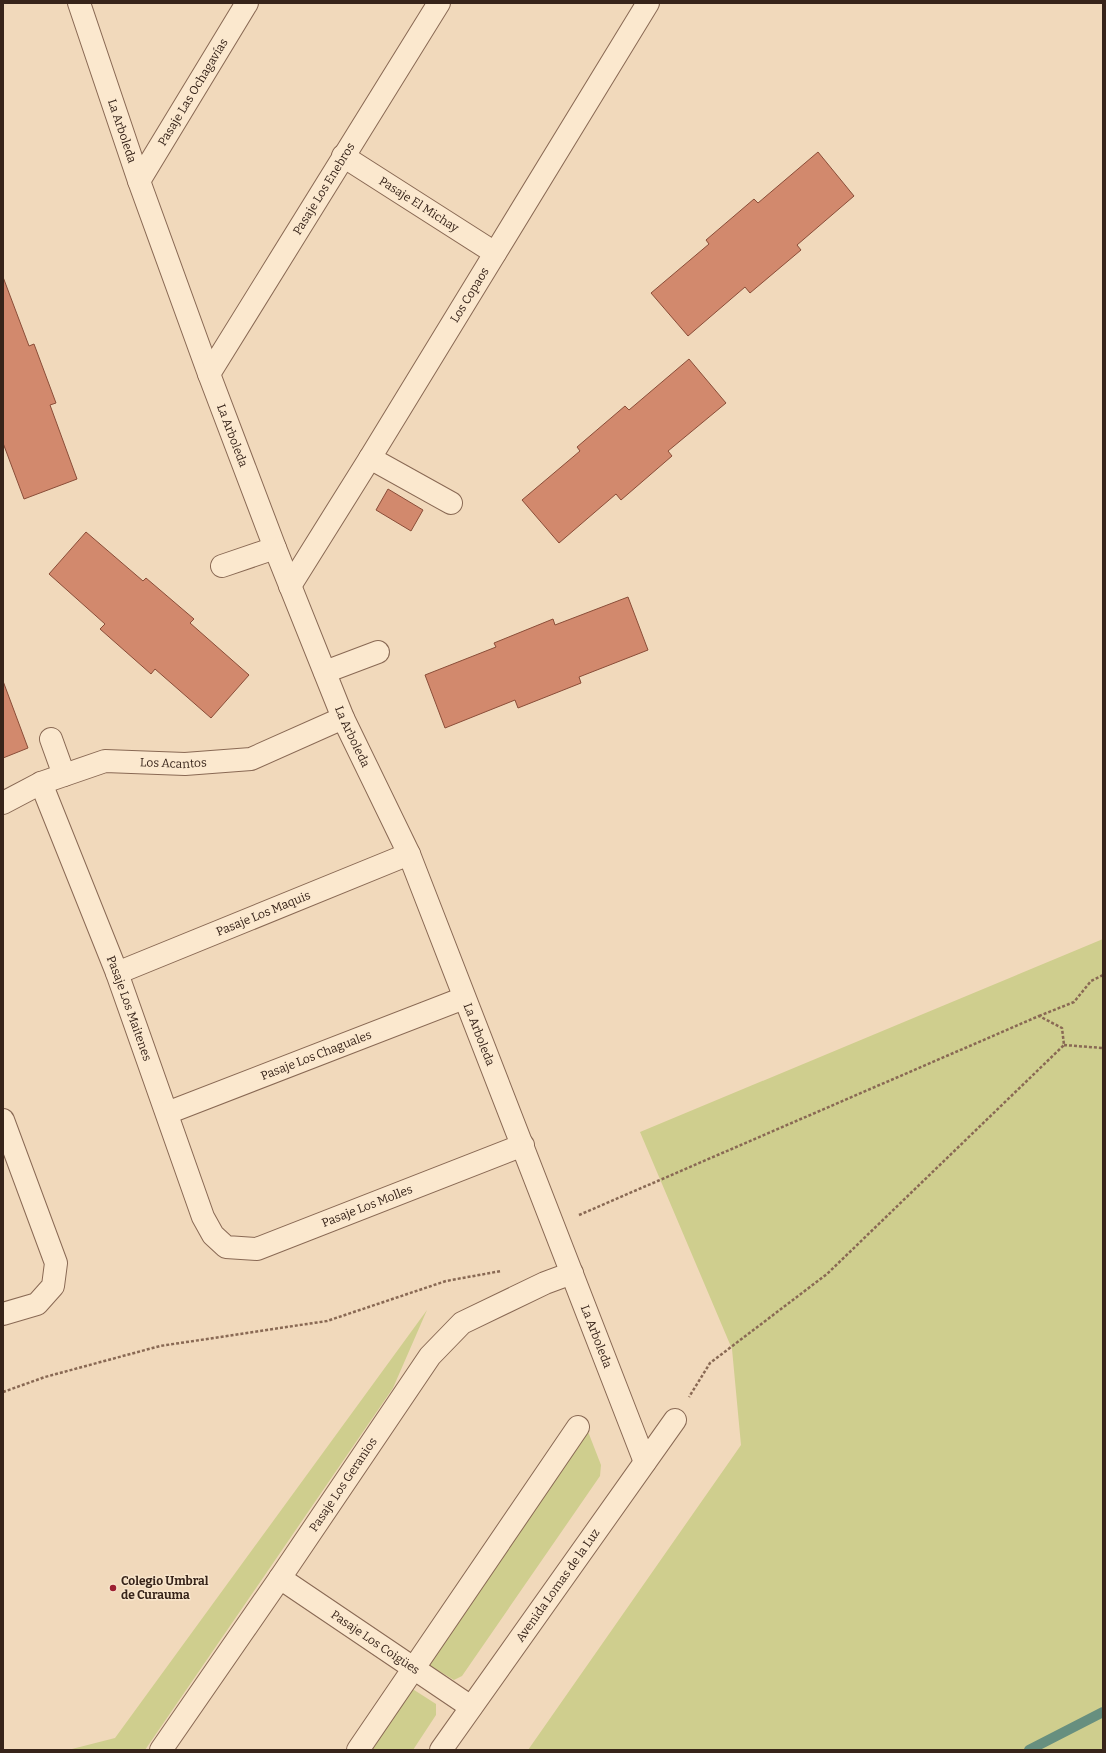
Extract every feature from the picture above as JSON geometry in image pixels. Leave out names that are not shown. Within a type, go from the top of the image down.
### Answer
[{"type":"street","name":"La Arboleda","points":[[79,3],[139,181],[208,374],[274,548],[343,718],[409,854],[464,998],[555,1226],[645,1462]]},
{"type":"street","name":"Pasaje Las Ochagavías","points":[[139,181],[247,3]]},
{"type":"street","name":"Pasaje Los Enebros","points":[[208,374],[439,3]]},
{"type":"street","name":"Los Copaos","points":[[290,586],[648,3]]},
{"type":"street","name":"Pasaje El Michay","points":[[343,156],[495,253]]},
{"type":"street","points":[[370,458],[451,503]]},
{"type":"street","points":[[222,566],[274,548]]},
{"type":"street","points":[[325,672],[378,652]]},
{"type":"street","name":"Los Acantos","points":[[3,802],[42,783],[105,761],[185,764],[251,759],[343,718]]},
{"type":"street","points":[[51,739],[64,776]]},
{"type":"street","name":"Pasaje Los Maitenes","points":[[42,783],[117,973],[203,1217],[213,1234]]},
{"type":"street","name":"Pasaje Los Maquis","points":[[117,973],[409,854]]},
{"type":"street","name":"Pasaje Los Chaguales","points":[[167,1113],[464,998]]},
{"type":"street","points":[[3,1120],[56,1263],[53,1286],[37,1304],[3,1314]]},
{"type":"street","name":"Pasaje Los Molles","points":[[213,1234],[226,1247],[257,1248],[523,1145]]},
{"type":"street","name":"Pasaje Los Geranios","points":[[161,1750],[280,1578],[430,1356],[462,1323],[545,1283],[572,1273]]},
{"type":"street","name":"Avenida Lomas de la Luz","points":[[441,1750],[675,1420]]},
{"type":"street","points":[[358,1750],[578,1427]]},
{"type":"street","name":"Pasaje Los Coigües","points":[[280,1578],[471,1707]]},
{"type":"path","points":[[555,1226],[1074,1002],[1091,981],[1103,976]]},
{"type":"path","points":[[1039,1016],[1062,1028],[1064,1045]]},
{"type":"path","points":[[675,1420],[710,1363],[827,1274],[1064,1045],[1103,1048]]},
{"type":"path","points":[[3,1392],[45,1377],[160,1346],[327,1321],[446,1281],[506,1270]]},
{"type":"shaded area","points":[[1103,939],[1103,1750],[528,1750],[741,1445],[732,1349],[640,1132]]},
{"type":"shaded area","points":[[427,1310],[393,1388],[145,1750],[68,1750],[115,1738]]},
{"type":"shaded area","points":[[587,1429],[601,1465],[600,1476],[462,1676],[454,1680],[427,1664]]},
{"type":"shaded area","points":[[411,1688],[436,1704],[436,1715],[413,1750],[369,1750]]},
{"type":"building","points":[[818,152],[854,196],[797,245],[801,250],[750,293],[745,287],[688,336],[651,293],[709,244],[706,240],[754,199],[758,203]]},
{"type":"building","points":[[3,277],[29,346],[34,344],[56,403],[50,405],[77,479],[24,499],[3,443]]},
{"type":"building","points":[[689,359],[726,403],[668,451],[672,456],[621,500],[616,494],[559,543],[522,500],[580,451],[577,447],[625,406],[629,410]]},
{"type":"building","points":[[388,489],[423,510],[411,531],[376,510]]},
{"type":"building","points":[[86,532],[143,581],[146,578],[194,619],[190,623],[249,675],[211,718],[155,669],[151,674],[100,629],[105,624],[49,574]]},
{"type":"building","points":[[628,597],[648,650],[579,677],[581,683],[518,708],[515,700],[445,728],[425,675],[496,647],[494,643],[553,619],[555,625]]},
{"type":"building","points":[[3,681],[28,748],[3,758]]},
{"type":"waterway","points":[[1029,1750],[1103,1712]]},
{"type":"place","name":"Colegio Umbral de Curauma","points":[[113,1588]]}]
